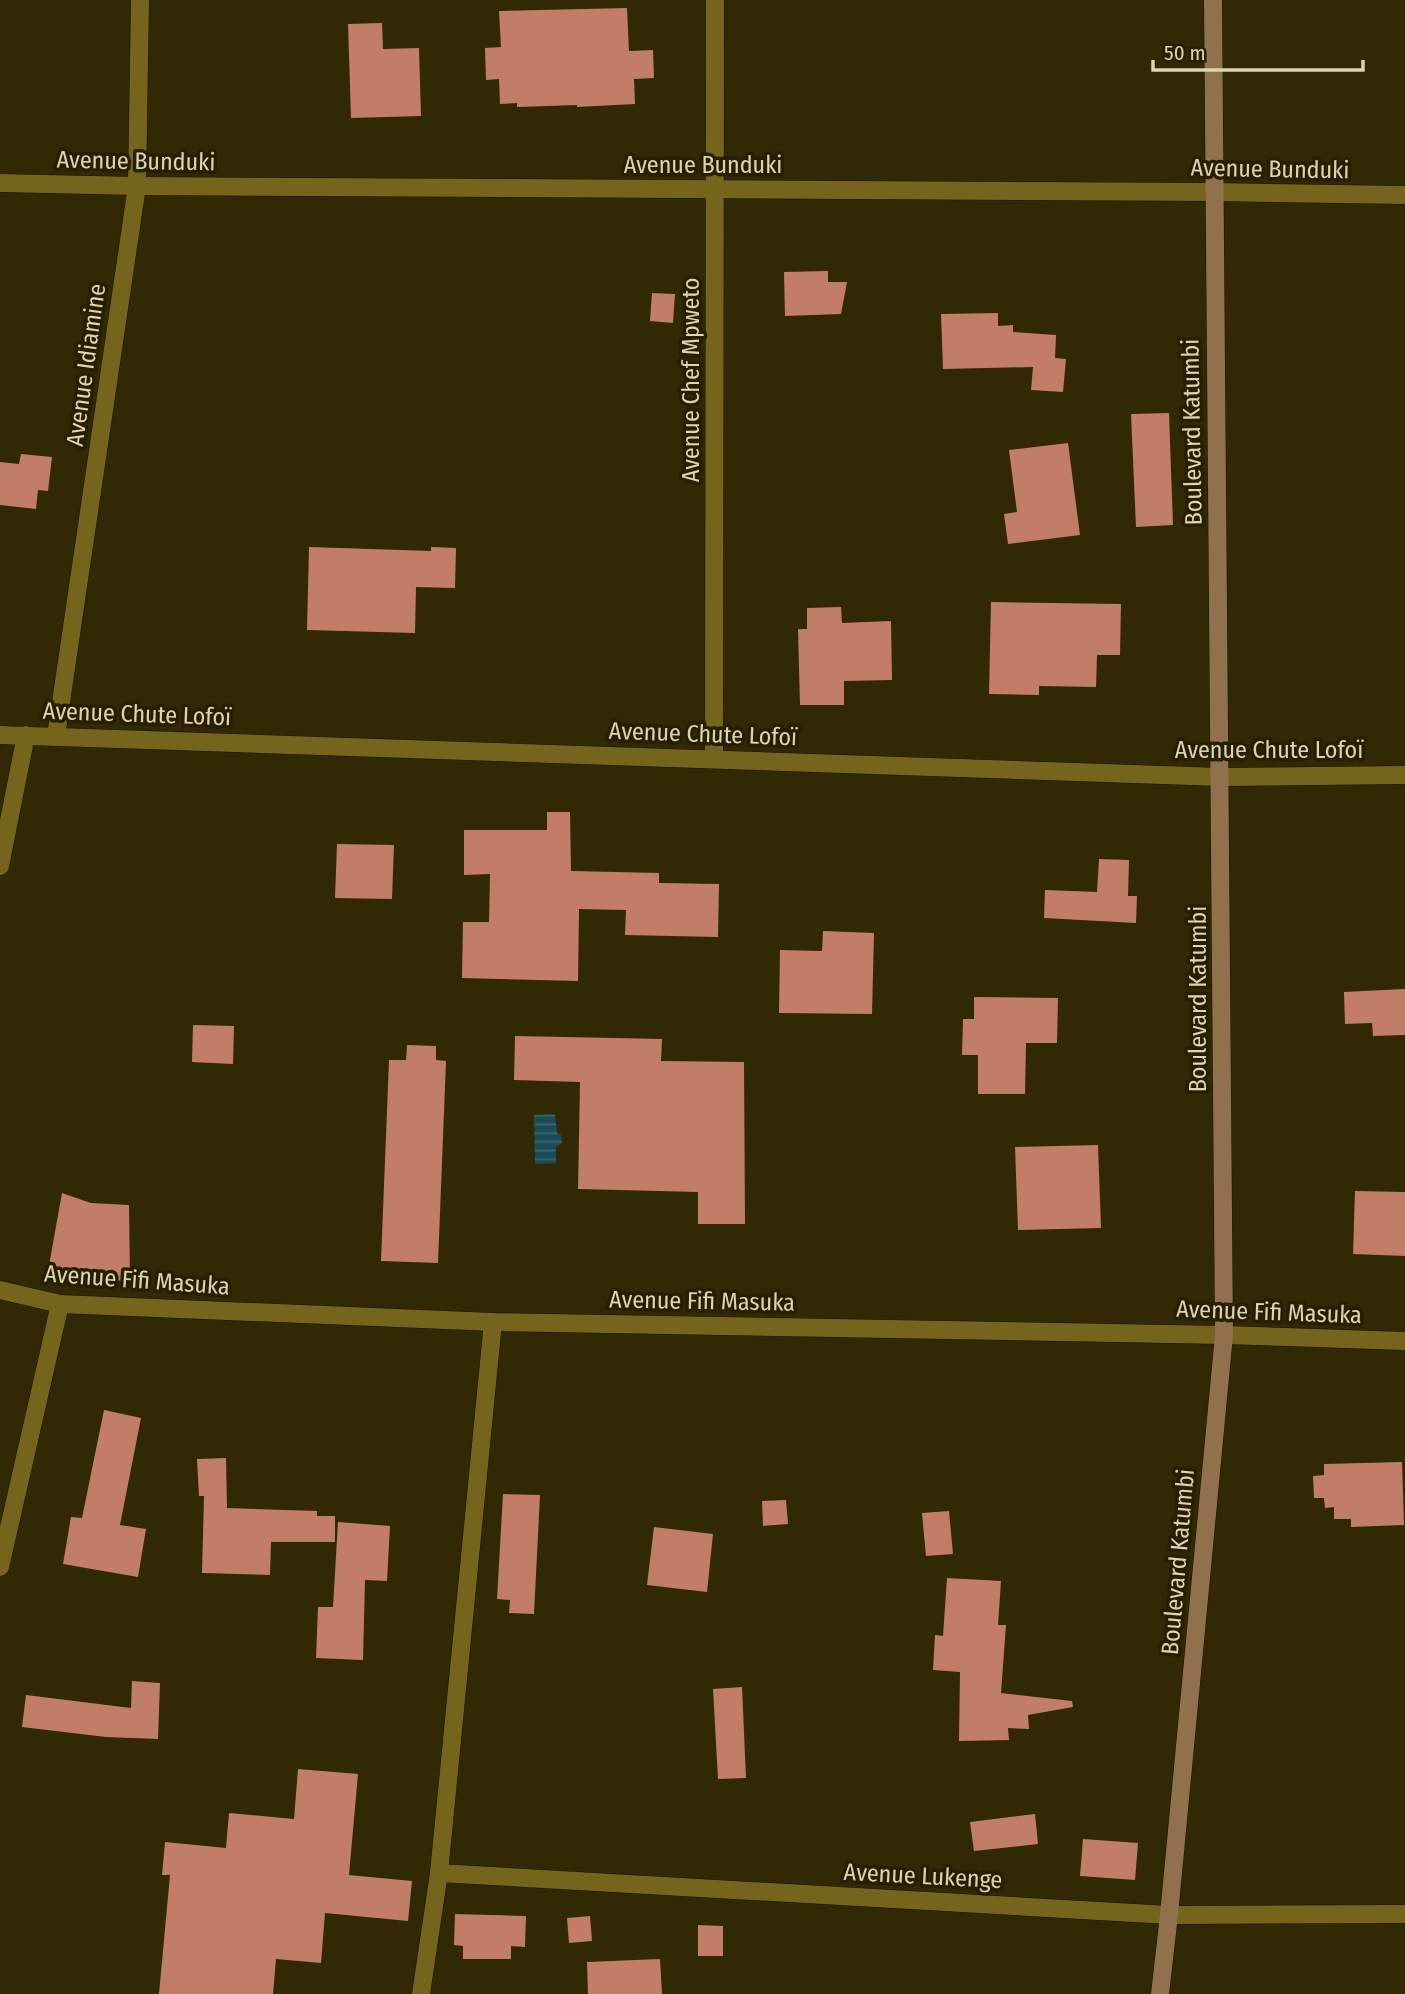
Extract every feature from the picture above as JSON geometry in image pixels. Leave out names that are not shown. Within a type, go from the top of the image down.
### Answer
[{"type":"street","name":"Avenue Idiamine","points":[[57,736],[137,186],[140,0]]},
{"type":"street","name":"Avenue Chef Mpweto","points":[[714,759],[715,0]]},
{"type":"street","name":"Boulevard Katumbi","points":[[1160,1994],[1170,1914],[1224,1335],[1213,0]]},
{"type":"street","name":"Avenue Bunduki","points":[[0,183],[1405,195]]},
{"type":"street","name":"Avenue Chute Lofoï","points":[[0,735],[1221,777],[1405,775]]},
{"type":"street","points":[[0,866],[26,735]]},
{"type":"street","name":"Avenue Fifi Masuka","points":[[0,1290],[60,1304],[493,1322],[1224,1335],[1405,1341]]},
{"type":"street","points":[[0,1567],[60,1304]]},
{"type":"street","points":[[421,1994],[439,1873],[493,1322]]},
{"type":"street","name":"Avenue Lukenge","points":[[439,1873],[1170,1914],[1405,1913]]},
{"type":"water","points":[[555,1114],[557,1133],[561,1135],[562,1143],[556,1147],[556,1163],[535,1164],[534,1115]]},
{"type":"building","points":[[627,8],[629,51],[653,50],[654,78],[634,79],[635,104],[517,107],[517,103],[500,104],[499,79],[486,80],[485,48],[501,47],[499,11]]},
{"type":"building","points":[[382,23],[383,49],[419,48],[421,116],[351,118],[348,24]]},
{"type":"building","points":[[828,271],[828,282],[847,282],[841,314],[785,316],[784,272]]},
{"type":"building","points":[[652,293],[675,294],[673,323],[650,321]]},
{"type":"building","points":[[998,313],[998,326],[1013,325],[1013,332],[1056,335],[1055,358],[1066,359],[1063,392],[1031,390],[1033,367],[943,369],[941,314]]},
{"type":"building","points":[[1169,413],[1173,525],[1136,527],[1131,414]]},
{"type":"building","points":[[1068,443],[1080,535],[1008,544],[1004,514],[1017,512],[1009,450]]},
{"type":"building","points":[[21,454],[52,457],[48,491],[38,490],[36,509],[0,505],[0,462],[19,464]]},
{"type":"building","points":[[309,547],[431,551],[431,547],[456,548],[455,588],[416,587],[415,633],[307,630]]},
{"type":"building","points":[[991,602],[1121,604],[1120,655],[1097,655],[1096,687],[1039,686],[1039,695],[989,694]]},
{"type":"building","points":[[841,607],[842,623],[891,621],[892,680],[844,681],[844,705],[800,705],[798,629],[807,629],[807,608]]},
{"type":"building","points":[[547,812],[570,812],[571,871],[659,873],[659,883],[719,884],[718,937],[625,935],[626,910],[579,909],[578,981],[462,978],[463,922],[489,922],[490,874],[464,875],[464,830],[547,830]]},
{"type":"building","points":[[337,844],[394,845],[392,899],[335,898]]},
{"type":"building","points":[[1099,859],[1129,860],[1128,896],[1137,896],[1136,923],[1044,918],[1045,890],[1097,892]]},
{"type":"building","points":[[823,931],[874,933],[872,1014],[779,1013],[780,950],[822,951]]},
{"type":"building","points":[[1405,989],[1405,1035],[1373,1036],[1372,1023],[1345,1024],[1344,992]]},
{"type":"building","points":[[974,997],[1058,998],[1057,1043],[1026,1043],[1025,1094],[978,1094],[978,1055],[962,1055],[963,1019],[974,1019]]},
{"type":"building","points":[[193,1025],[234,1026],[233,1064],[192,1062]]},
{"type":"building","points":[[515,1036],[662,1039],[661,1061],[744,1062],[745,1224],[698,1224],[698,1192],[578,1189],[580,1082],[514,1080]]},
{"type":"building","points":[[407,1045],[436,1046],[436,1060],[446,1061],[438,1263],[381,1261],[389,1060],[406,1060]]},
{"type":"building","points":[[1098,1145],[1101,1228],[1018,1230],[1015,1147]]},
{"type":"building","points":[[1355,1191],[1405,1192],[1405,1256],[1353,1254]]},
{"type":"building","points":[[62,1193],[91,1203],[129,1205],[130,1281],[76,1279],[48,1271]]},
{"type":"building","points":[[104,1410],[141,1418],[120,1525],[146,1529],[138,1577],[63,1564],[71,1517],[82,1518]]},
{"type":"building","points":[[226,1458],[227,1508],[317,1511],[317,1516],[335,1516],[335,1542],[271,1542],[270,1575],[202,1573],[204,1496],[199,1496],[197,1459]]},
{"type":"building","points":[[1402,1462],[1404,1525],[1351,1527],[1351,1519],[1334,1519],[1334,1507],[1325,1508],[1324,1498],[1314,1498],[1313,1476],[1324,1475],[1324,1464]]},
{"type":"building","points":[[503,1494],[540,1495],[534,1614],[509,1613],[510,1600],[497,1599]]},
{"type":"building","points":[[786,1500],[788,1524],[763,1526],[762,1501]]},
{"type":"building","points":[[949,1511],[953,1554],[926,1556],[922,1513]]},
{"type":"building","points":[[338,1522],[390,1526],[387,1581],[365,1580],[363,1660],[316,1658],[318,1607],[333,1607]]},
{"type":"building","points":[[654,1527],[713,1534],[707,1592],[647,1585]]},
{"type":"building","points":[[947,1578],[1001,1581],[998,1625],[1006,1625],[1001,1693],[1072,1701],[1073,1707],[1028,1715],[1029,1729],[1008,1728],[1009,1740],[959,1741],[960,1672],[933,1670],[935,1635],[943,1636]]},
{"type":"building","points":[[132,1681],[160,1683],[158,1739],[106,1737],[22,1727],[26,1695],[131,1708]]},
{"type":"building","points":[[742,1687],[746,1778],[718,1779],[713,1689]]},
{"type":"building","points":[[298,1769],[358,1774],[349,1875],[412,1881],[408,1921],[325,1913],[321,1963],[276,1959],[273,1994],[159,1994],[170,1875],[162,1875],[165,1842],[226,1848],[229,1813],[294,1819]]},
{"type":"building","points":[[1035,1814],[1038,1844],[974,1851],[970,1822]]},
{"type":"building","points":[[1083,1839],[1138,1843],[1135,1880],[1080,1876]]},
{"type":"building","points":[[455,1914],[526,1916],[525,1947],[511,1946],[511,1959],[463,1959],[463,1946],[454,1945]]},
{"type":"building","points":[[590,1916],[592,1941],[569,1943],[567,1918]]},
{"type":"building","points":[[698,1925],[723,1926],[723,1956],[698,1956]]},
{"type":"building","points":[[660,1959],[662,1994],[588,1994],[587,1962]]}]
